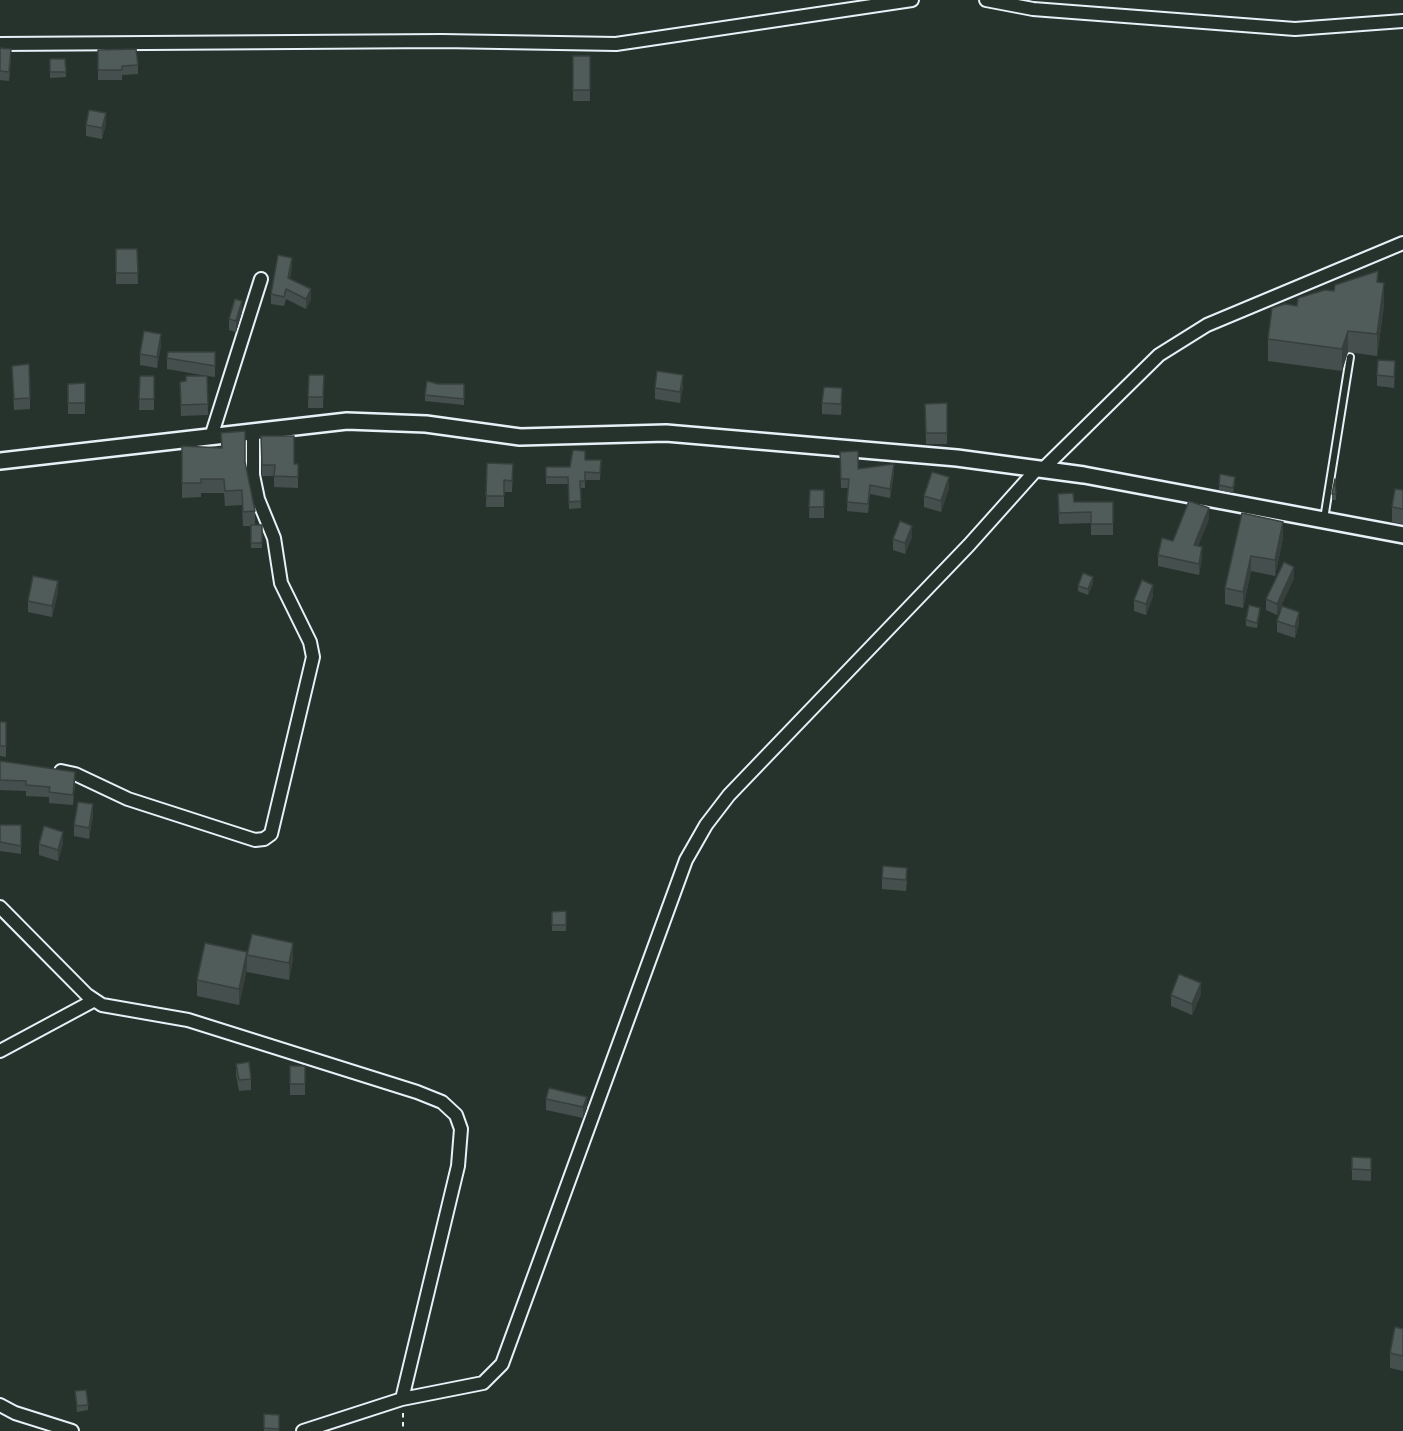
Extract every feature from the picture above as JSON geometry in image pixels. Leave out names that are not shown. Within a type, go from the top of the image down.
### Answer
[{"type":"street","points":[[0,44],[430,41],[616,44],[912,0]]},
{"type":"street","points":[[986,0],[1033,9],[1295,29],[1403,21]]},
{"type":"street","points":[[303,1431],[402,1399],[483,1383],[502,1364],[686,860],[706,825],[729,795],[1040,470],[1159,355],[1198,331],[1403,243]]},
{"type":"street","points":[[211,437],[261,279]]},
{"type":"street","points":[[0,462],[347,421],[456,427],[520,437],[672,434],[957,458],[1197,494],[1403,535]]},
{"type":"street","points":[[51,770],[75,774],[128,799],[255,840],[264,839],[271,834],[313,657],[310,642],[281,583],[274,538],[256,492],[253,475],[253,433]]},
{"type":"street","points":[[0,907],[93,1001],[113,1008],[188,1020],[363,1075],[442,1102],[456,1116],[461,1129],[458,1166],[424,1298],[402,1399]]},
{"type":"street","points":[[0,1051],[93,1001]]},
{"type":"street","points":[[0,1405],[15,1413],[72,1431]]},
{"type":"lane","points":[[1324,519],[1350,357]]},
{"type":"path","points":[[403,1413],[403,1431]]},
{"type":"building","points":[[0,48],[11,49],[9,72],[0,71]]},
{"type":"building","points":[[136,49],[138,65],[122,66],[122,70],[98,70],[98,50]]},
{"type":"building","points":[[573,56],[590,56],[590,90],[573,90]]},
{"type":"building","points":[[50,59],[65,59],[66,72],[50,72]]},
{"type":"building","points":[[89,110],[106,113],[102,128],[86,125]]},
{"type":"building","points":[[116,249],[137,249],[138,273],[116,273]]},
{"type":"building","points":[[278,255],[292,258],[288,278],[311,289],[306,299],[286,289],[284,297],[271,294]]},
{"type":"building","points":[[1378,271],[1377,282],[1384,283],[1377,334],[1348,331],[1342,349],[1268,339],[1272,308],[1285,304],[1297,306],[1298,298],[1325,290],[1334,291],[1335,285]]},
{"type":"building","points":[[235,299],[242,301],[236,321],[229,319]]},
{"type":"building","points":[[144,331],[161,334],[157,357],[140,354]]},
{"type":"building","points":[[168,352],[215,352],[215,366],[167,358]]},
{"type":"building","points":[[1378,360],[1395,361],[1394,377],[1377,375]]},
{"type":"building","points":[[29,364],[30,398],[14,399],[12,366]]},
{"type":"building","points":[[657,371],[683,375],[680,392],[655,388]]},
{"type":"building","points":[[309,375],[324,375],[323,397],[308,397]]},
{"type":"building","points":[[140,376],[154,376],[154,399],[139,399]]},
{"type":"building","points":[[186,376],[207,376],[208,404],[181,405],[180,382],[186,381]]},
{"type":"building","points":[[427,381],[438,384],[464,384],[464,399],[425,395]]},
{"type":"building","points":[[85,383],[85,403],[68,403],[68,384]]},
{"type":"building","points":[[824,387],[842,388],[841,404],[822,403]]},
{"type":"building","points":[[947,403],[947,433],[926,433],[925,404]]},
{"type":"building","points":[[245,431],[245,462],[255,511],[243,512],[242,490],[225,491],[224,479],[201,479],[201,483],[182,483],[182,446],[222,448],[221,433]]},
{"type":"building","points":[[261,436],[294,436],[294,464],[298,464],[298,477],[274,476],[275,465],[262,465]]},
{"type":"building","points":[[573,450],[585,451],[585,460],[601,460],[600,473],[585,472],[585,481],[580,481],[581,501],[569,502],[568,477],[546,477],[546,467],[570,467]]},
{"type":"building","points":[[858,451],[858,469],[894,464],[890,489],[870,485],[868,504],[847,502],[849,479],[841,479],[840,452]]},
{"type":"building","points":[[487,463],[513,464],[512,481],[504,480],[504,496],[486,496]]},
{"type":"building","points":[[932,472],[949,477],[941,501],[924,496]]},
{"type":"building","points":[[1220,474],[1235,477],[1233,488],[1219,485]]},
{"type":"building","points":[[1335,479],[1336,494],[1332,494]]},
{"type":"building","points":[[1395,489],[1403,490],[1403,509],[1392,507]]},
{"type":"building","points":[[810,490],[824,490],[824,507],[809,507]]},
{"type":"building","points":[[1073,493],[1074,502],[1113,502],[1113,524],[1091,524],[1091,512],[1059,513],[1058,494]]},
{"type":"building","points":[[1189,501],[1209,508],[1194,545],[1202,547],[1199,564],[1158,555],[1162,538],[1173,541]]},
{"type":"building","points":[[1242,513],[1283,522],[1275,560],[1251,556],[1243,592],[1225,588]]},
{"type":"building","points":[[900,521],[912,526],[905,543],[893,539]]},
{"type":"building","points":[[251,525],[262,525],[262,543],[251,543]]},
{"type":"building","points":[[1284,562],[1294,567],[1277,604],[1266,599]]},
{"type":"building","points":[[1083,573],[1093,577],[1088,589],[1078,586]]},
{"type":"building","points":[[33,576],[58,581],[52,606],[28,601]]},
{"type":"building","points":[[1142,580],[1153,585],[1146,604],[1134,600]]},
{"type":"building","points":[[1249,605],[1260,608],[1257,623],[1246,620]]},
{"type":"building","points":[[1282,606],[1299,612],[1295,627],[1277,621]]},
{"type":"building","points":[[0,722],[6,722],[6,746],[0,746]]},
{"type":"building","points":[[0,761],[75,772],[73,795],[49,792],[50,787],[26,785],[26,781],[0,780]]},
{"type":"building","points":[[78,802],[93,804],[89,828],[74,825]]},
{"type":"building","points":[[0,825],[21,825],[21,846],[0,842]]},
{"type":"building","points":[[44,826],[63,832],[58,850],[39,844]]},
{"type":"building","points":[[883,866],[907,868],[906,880],[882,878]]},
{"type":"building","points":[[566,911],[566,925],[552,925],[552,912]]},
{"type":"building","points":[[252,934],[293,943],[289,963],[247,955]]},
{"type":"building","points":[[205,943],[247,952],[239,989],[197,980]]},
{"type":"building","points":[[1179,974],[1201,983],[1192,1004],[1171,995]]},
{"type":"building","points":[[249,1062],[251,1079],[239,1080],[236,1064]]},
{"type":"building","points":[[290,1066],[305,1066],[305,1084],[290,1084]]},
{"type":"building","points":[[549,1088],[587,1097],[583,1107],[546,1099]]},
{"type":"building","points":[[1352,1157],[1371,1158],[1371,1170],[1352,1169]]},
{"type":"building","points":[[1395,1327],[1403,1329],[1403,1356],[1390,1353]]},
{"type":"building","points":[[86,1390],[88,1405],[77,1406],[75,1391]]},
{"type":"building","points":[[264,1414],[279,1415],[279,1429],[264,1428]]}]
